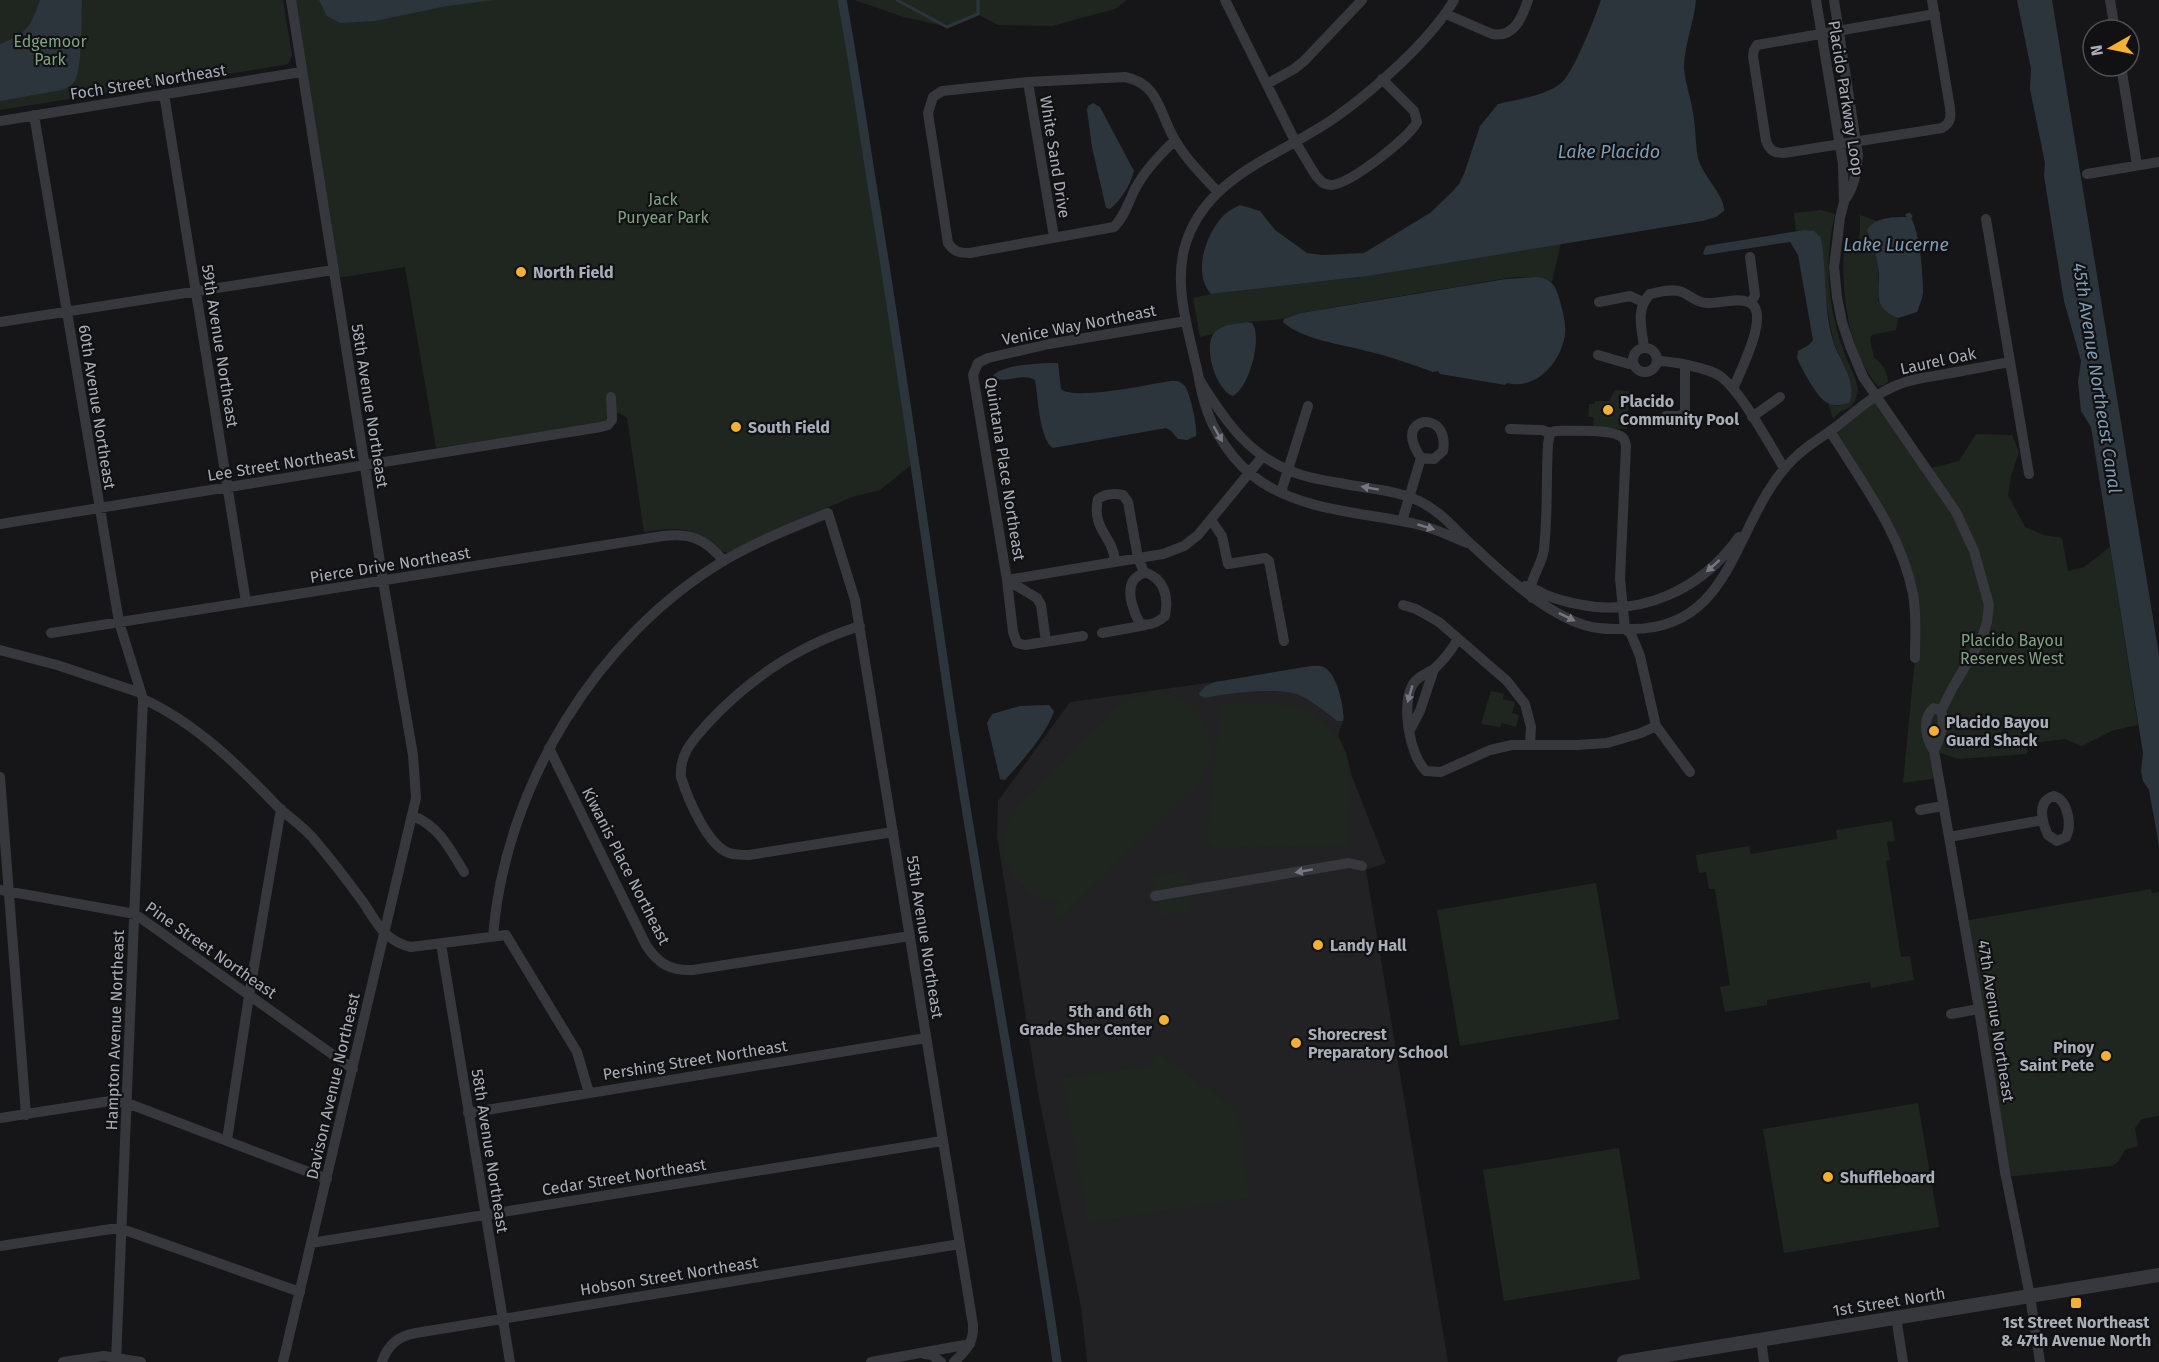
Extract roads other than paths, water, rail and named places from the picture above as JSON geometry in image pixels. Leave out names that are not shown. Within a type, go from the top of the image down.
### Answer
[{"type":"street","name":"58th Avenue Northeast","points":[[291,0],[364,465],[413,755],[416,798],[413,816]]},
{"type":"street","points":[[1225,0],[1296,143],[1316,176],[1323,183],[1334,185],[1382,157],[1412,131],[1417,122],[1414,111],[1382,79]]},
{"type":"street","points":[[1267,84],[1304,61],[1362,0]]},
{"type":"street","points":[[1454,0],[1446,14],[1406,58],[1335,118],[1296,143],[1251,166],[1217,191],[1202,211],[1184,249],[1181,270],[1186,321],[1204,402],[1212,423],[1224,443],[1250,474],[1281,492],[1309,504],[1402,521],[1442,532],[1473,546]]},
{"type":"street","points":[[1446,14],[1492,34],[1500,35],[1514,29],[1528,0]]},
{"type":"street","name":"Placido Parkway Loop","points":[[1816,0],[1843,164],[1844,202],[1834,267],[1837,297],[1851,349],[1863,377],[1876,396]]},
{"type":"street","name":"Placido Parkway Loop","points":[[1834,0],[1858,155],[1855,180],[1844,202]]},
{"type":"street","points":[[1932,0],[1935,14],[1950,108],[1951,117],[1948,124],[1942,128],[1775,153],[1769,148],[1753,56],[1757,45],[1935,14]]},
{"type":"street","points":[[2110,0],[2113,18]]},
{"type":"street","name":"Foch Street Northeast","points":[[0,121],[301,72]]},
{"type":"street","points":[[1174,140],[1146,170],[1122,220],[1114,227],[970,253],[958,253],[948,243],[928,113],[933,97],[942,91],[1028,82],[1125,77],[1138,80],[1148,87],[1154,96],[1174,140],[1217,191]]},
{"type":"street","points":[[2123,78],[2137,165]]},
{"type":"street","name":"White Sand Drive","points":[[1028,82],[1053,237]]},
{"type":"street","name":"59th Avenue Northeast","points":[[164,94],[246,602]]},
{"type":"street","name":"60th Avenue Northeast","points":[[34,115],[118,622],[142,696]]},
{"type":"street","points":[[2087,174],[2159,162]]},
{"type":"street","points":[[1986,219],[2029,474]]},
{"type":"street","points":[[1750,258],[1755,295],[1751,303]]},
{"type":"street","points":[[0,322],[333,270]]},
{"type":"street","points":[[1644,348],[1640,314],[1643,302],[1650,294],[1673,290],[1703,303],[1740,300],[1751,303],[1758,316],[1756,331],[1732,389]]},
{"type":"street","points":[[1599,302],[1630,296],[1643,302]]},
{"type":"street","name":"Venice Way Northeast","points":[[978,363],[988,358],[1049,344],[1186,321]]},
{"type":"street","points":[[1644,348],[1653,351],[1657,361],[1654,368],[1647,372],[1639,370],[1634,363],[1636,352],[1644,348]]},
{"type":"street","points":[[1598,355],[1629,364],[1634,363]]},
{"type":"street","points":[[1657,361],[1719,375],[1752,417],[1785,468]]},
{"type":"street","name":"Laurel Oak","points":[[1876,396],[1902,383],[2010,362]]},
{"type":"street","name":"Quintana Place Northeast","points":[[978,363],[974,375],[1007,579],[1013,632],[1017,643],[1026,645],[1046,642]]},
{"type":"street","points":[[1666,416],[1681,416],[1685,411],[1684,366]]},
{"type":"street","points":[[1199,379],[1234,432],[1263,456],[1303,476],[1409,497],[1432,508],[1450,522],[1473,546],[1561,615],[1584,625],[1628,632],[1661,626],[1682,617],[1703,602],[1725,576],[1769,487],[1799,453],[1876,396]]},
{"type":"street","name":"47th Avenue Northeast","points":[[1876,396],[1956,512],[1974,551],[1989,605],[1988,622],[1982,638],[1941,711],[1942,727],[1934,751]]},
{"type":"street","name":"Lee Street Northeast","points":[[0,524],[601,427],[608,425],[612,420],[611,397]]},
{"type":"street","points":[[1752,417],[1780,397]]},
{"type":"street","points":[[1281,492],[1308,406]]},
{"type":"street","points":[[1510,429],[1542,430],[1550,433],[1555,431],[1610,433],[1620,436],[1625,442],[1620,579],[1623,607],[1628,632],[1640,656],[1656,726],[1690,772]]},
{"type":"street","points":[[1830,431],[1893,532],[1905,564],[1916,615],[1915,658]]},
{"type":"street","points":[[1527,590],[1540,567],[1544,549],[1550,433]]},
{"type":"street","points":[[1007,579],[1163,554],[1184,546],[1198,535],[1263,456]]},
{"type":"street","points":[[1402,521],[1421,458]]},
{"type":"street","points":[[1115,561],[1114,551],[1103,535],[1097,517],[1098,499],[1104,495],[1123,495],[1128,502],[1138,558],[1144,572]]},
{"type":"street","name":"55th Avenue Northeast","points":[[724,561],[784,530],[828,513],[852,585],[973,1325],[973,1338],[970,1344]]},
{"type":"street","points":[[1211,520],[1222,536],[1228,564],[1265,558],[1269,561],[1284,641]]},
{"type":"street","points":[[1527,590],[1580,605],[1623,607],[1662,598],[1696,581],[1723,558],[1750,522]]},
{"type":"street","name":"Pierce Drive Northeast","points":[[51,633],[675,534],[697,538],[708,544],[724,561]]},
{"type":"street","points":[[493,936],[500,881],[513,832],[549,748],[574,706],[625,641],[669,601],[724,561]]},
{"type":"street","points":[[1102,633],[1147,625],[1157,623],[1165,616],[1165,596],[1160,580],[1144,572],[1134,578],[1131,584],[1135,615],[1140,624],[1147,625]]},
{"type":"street","points":[[1007,579],[1037,598],[1041,605],[1046,642],[1083,636]]},
{"type":"street","points":[[1403,605],[1426,614],[1507,681],[1519,694],[1528,715],[1530,744]]},
{"type":"street","points":[[860,626],[814,644],[763,674],[734,697],[685,750],[680,769],[681,777],[706,832],[720,848],[729,853],[748,855],[893,832]]},
{"type":"street","points":[[1410,730],[1420,711],[1434,669],[1458,639]]},
{"type":"street","points":[[0,650],[57,665],[142,696],[173,715],[251,778],[310,836],[331,860],[385,933],[402,946],[441,944],[506,935],[579,1058],[589,1093]]},
{"type":"street","points":[[1434,669],[1418,677],[1409,692],[1407,708],[1415,757],[1426,771],[1433,773],[1451,768],[1490,750],[1512,745],[1607,743],[1641,734],[1656,726]]},
{"type":"street","name":"Hampton Avenue Northeast","points":[[116,1359],[142,696]]},
{"type":"street","name":"47th Avenue Northeast","points":[[1941,711],[1934,708],[1929,712],[1928,742],[1934,751],[2005,1172],[2030,1296],[2040,1362]]},
{"type":"street","name":"Kiwanis Place Northeast","points":[[549,748],[646,945],[667,967],[675,970],[693,970],[910,936]]},
{"type":"street","points":[[0,777],[4,890],[26,1115]]},
{"type":"street","points":[[1920,810],[1943,806]]},
{"type":"street","points":[[227,1140],[281,809]]},
{"type":"street","points":[[413,816],[422,819],[436,830],[461,868],[448,869]]},
{"type":"street","name":"Davison Avenue Northeast","points":[[283,1362],[413,816]]},
{"type":"street","points":[[1949,837],[2043,820]]},
{"type":"street","points":[[1155,896],[1349,863],[1362,866]]},
{"type":"street","name":"Pine Street Northeast","points":[[4,890],[135,914],[352,1069]]},
{"type":"street","name":"58th Avenue Northeast","points":[[441,944],[510,1362]]},
{"type":"street","points":[[1951,1014],[1979,1010]]},
{"type":"street","name":"Pershing Street Northeast","points":[[468,1113],[926,1038]]},
{"type":"street","points":[[0,1118],[110,1101],[127,1103],[327,1179]]},
{"type":"street","name":"Cedar Street Northeast","points":[[311,1243],[942,1142]]},
{"type":"street","points":[[0,1246],[122,1229],[300,1292]]},
{"type":"street","name":"Hobson Street Northeast","points":[[382,1362],[388,1348],[405,1335],[502,1317],[960,1244]]},
{"type":"street","name":"1st Street North","points":[[1624,1362],[2159,1275]]},
{"type":"street","points":[[1896,1317],[1903,1362]]},
{"type":"street","points":[[1761,1339],[1764,1362]]},
{"type":"street","points":[[871,1362],[970,1344]]},
{"type":"street","points":[[954,1362],[970,1344]]},
{"type":"street","points":[[918,1354],[932,1355],[941,1362]]},
{"type":"street","points":[[63,1362],[104,1356],[141,1362]]},
{"type":"water","points":[[40,0],[82,0],[77,75],[72,85],[62,90],[0,101],[0,44],[16,37],[27,28]]},
{"type":"water","points":[[319,0],[493,0],[447,6],[375,21],[340,23],[327,16]]},
{"type":"water","name":"Lake Placido","points":[[1601,0],[1696,0],[1684,68],[1694,119],[1698,158],[1721,199],[1724,211],[1716,217],[1702,221],[1368,276],[1211,294],[1202,275],[1207,242],[1224,215],[1240,205],[1260,211],[1275,230],[1307,253],[1322,255],[1364,253],[1430,213],[1459,184],[1480,126],[1498,104],[1530,97],[1554,88],[1565,79],[1583,45]]},
{"type":"water","name":"45th Avenue Northeast Canal","points":[[2017,0],[2052,0],[2159,655],[2159,846],[2149,790],[2143,781],[2141,771],[2143,753],[2091,427],[2081,411],[2078,382],[2081,361],[2064,301],[2044,176],[2045,163],[2030,89],[2031,69]]},
{"type":"water","points":[[1093,103],[1100,107],[1134,171],[1125,192],[1110,209],[1106,208],[1092,147],[1087,110],[1088,106]]},
{"type":"water","name":"Lake Lucerne","points":[[1910,217],[1919,242],[1923,293],[1917,312],[1898,318],[1883,308],[1880,303],[1878,266],[1867,230],[1880,220]]},
{"type":"water","points":[[1804,230],[1814,231],[1821,238],[1830,328],[1833,341],[1847,371],[1851,387],[1849,403],[1835,405],[1822,399],[1797,358],[1798,351],[1813,340],[1798,255],[1790,242],[1705,255],[1703,253],[1706,246]]},
{"type":"water","points":[[1537,277],[1550,282],[1559,296],[1565,334],[1559,354],[1553,363],[1546,372],[1528,383],[1507,383],[1505,385],[1440,374],[1438,371],[1433,372],[1383,355],[1323,341],[1301,333],[1283,322],[1284,319],[1301,313],[1506,279]]},
{"type":"water","points":[[1247,322],[1252,323],[1255,330],[1253,362],[1244,383],[1233,396],[1221,386],[1216,377],[1210,356],[1210,346],[1212,337],[1219,329]]},
{"type":"water","points":[[1058,363],[1061,389],[1069,392],[1096,393],[1170,381],[1179,382],[1184,385],[1191,402],[1196,436],[1187,440],[1178,439],[1166,428],[1053,448],[1048,443],[1042,427],[1035,380],[1024,377],[1003,380],[992,377],[1003,369],[1012,367]]},
{"type":"water","points":[[1311,666],[1323,667],[1333,677],[1341,701],[1343,721],[1337,721],[1309,700],[1290,693],[1253,692],[1206,698],[1200,696],[1199,693],[1206,686],[1215,682]]},
{"type":"water","points":[[1049,705],[1054,711],[1040,738],[1005,780],[1000,779],[987,723],[992,714],[1020,706]]},
{"type":"waterway","points":[[842,0],[893,318],[962,782],[1057,1362]]},
{"type":"waterway","points":[[897,0],[947,27],[978,14],[978,0]]},
{"type":"waterway","points":[[1909,214],[1911,216],[1910,218],[1907,215],[1909,214]]},
{"type":"place","name":"North Field","points":[[521,272]]},
{"type":"place","name":"Placido Community Pool","points":[[1608,410]]},
{"type":"place","name":"South Field","points":[[736,427]]},
{"type":"place","name":"Placido Bayou Guard Shack","points":[[1934,731]]},
{"type":"place","name":"Landy Hall","points":[[1318,945]]},
{"type":"place","name":"5th and 6th Grade Sher Center","points":[[1164,1020]]},
{"type":"place","name":"Shorecrest Preparatory School","points":[[1296,1043]]},
{"type":"place","name":"Pinoy Saint Pete","points":[[2106,1056]]},
{"type":"place","name":"Shuffleboard","points":[[1828,1177]]},
{"type":"place","name":"1st Street Northeast & 47th Avenue North","points":[[2076,1303]]},
{"type":"park label","name":"Edgemoor Park","points":[[50,50]]},
{"type":"park label","name":"Jack Puryear Park","points":[[663,208]]},
{"type":"park label","name":"Placido Bayou Reserves West","points":[[2012,649]]}]
